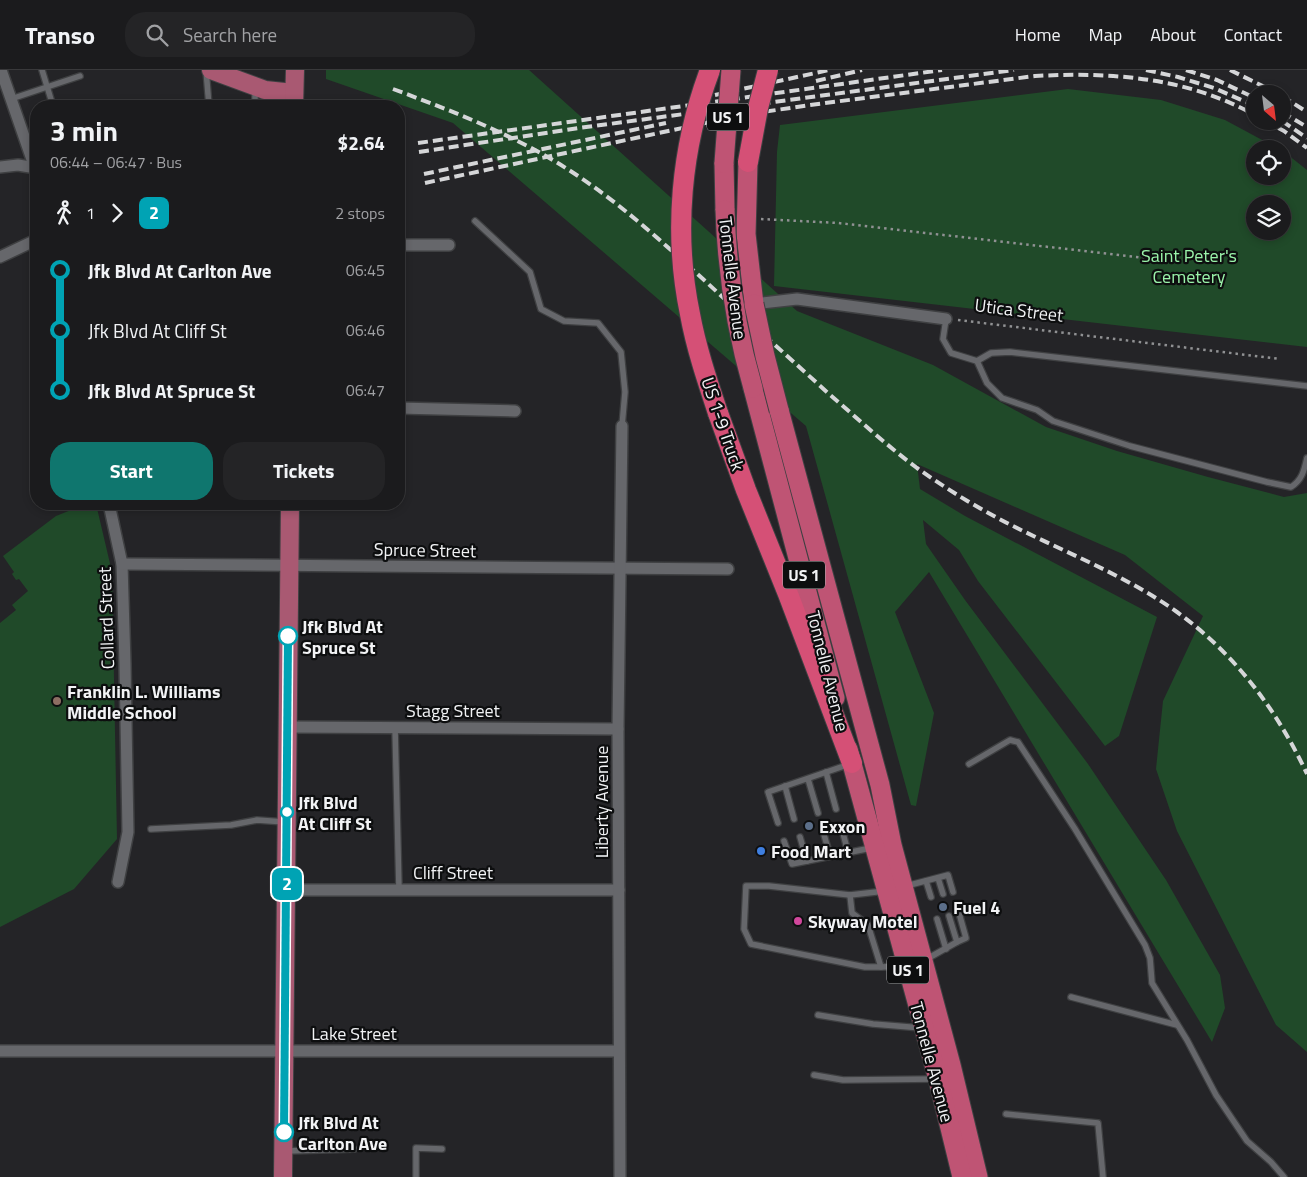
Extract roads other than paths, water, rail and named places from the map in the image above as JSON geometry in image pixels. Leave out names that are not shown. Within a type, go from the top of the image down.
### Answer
[{"type":"highway","name":"US 1-9 Truck","points":[[710,70],[699,100],[688,150],[683,191],[682,249],[690,313],[703,366],[746,490],[852,763]]},
{"type":"highway","name":"Tonnelle Avenue","points":[[731,70],[724,163],[724,210],[727,259],[742,349],[875,847],[895,889],[915,963],[951,1065],[978,1177]]},
{"type":"highway","name":"Tonnelle Avenue","points":[[758,70],[748,162],[747,219],[749,262],[754,304],[766,364],[880,785],[892,844],[895,889]]},
{"type":"highway","points":[[748,162],[758,108],[768,70]]},
{"type":"highway","name":"Tonnelle Avenue","points":[[915,963],[924,1028],[962,1177]]},
{"type":"main road","points":[[211,70],[294,99],[295,70]]},
{"type":"main road","points":[[283,1177],[290,510]]},
{"type":"street","points":[[1,70],[30,152]]},
{"type":"street","points":[[0,167],[18,165],[30,168]]},
{"type":"street","points":[[0,257],[30,243]]},
{"type":"street","points":[[405,245],[449,245]]},
{"type":"street","points":[[754,304],[797,299],[946,318]]},
{"type":"street","points":[[405,408],[515,412]]},
{"type":"street","name":"Liberty Avenue","points":[[620,1177],[618,729],[622,426]]},
{"type":"street","name":"Collard Street","points":[[111,510],[122,564],[125,664],[128,832],[118,882]]},
{"type":"street","name":"Spruce Street","points":[[122,564],[728,569]]},
{"type":"street","name":"Stagg Street","points":[[287,727],[618,729]]},
{"type":"street","name":"Cliff Street","points":[[287,890],[619,890]]},
{"type":"street","name":"Lake Street","points":[[0,1051],[619,1051]]},
{"type":"lane","points":[[42,70],[52,100]]},
{"type":"lane","points":[[206,70],[209,100]]},
{"type":"lane","points":[[11,99],[80,76]]},
{"type":"lane","points":[[255,86],[255,100]]},
{"type":"lane","points":[[476,221],[530,272],[542,309],[564,321],[598,323],[621,352],[625,392],[622,426]]},
{"type":"lane","points":[[946,318],[943,339],[951,353],[977,362],[987,384],[1002,398],[1037,410],[1053,421],[1130,446],[1291,487],[1298,483],[1302,476],[1307,458]]},
{"type":"lane","points":[[977,362],[991,353],[1010,352],[1307,386]]},
{"type":"lane","points":[[395,727],[399,890]]},
{"type":"lane","points":[[969,764],[1010,740],[1018,742],[1075,830],[1144,945],[1150,958],[1152,983],[1187,1040],[1216,1095],[1247,1141],[1271,1162],[1284,1177]]},
{"type":"lane","points":[[778,823],[768,792],[852,763]]},
{"type":"lane","points":[[826,772],[836,809]]},
{"type":"lane","points":[[808,779],[818,813]]},
{"type":"lane","points":[[785,786],[794,819]]},
{"type":"lane","points":[[151,828],[231,825],[257,820],[287,822]]},
{"type":"lane","points":[[841,826],[848,852]]},
{"type":"lane","points":[[823,831],[830,856]]},
{"type":"lane","points":[[800,837],[807,860]]},
{"type":"lane","points":[[784,841],[792,864],[875,847]]},
{"type":"lane","points":[[953,892],[948,875],[895,889],[850,895],[769,886],[746,886],[744,929],[752,944],[865,967],[881,967],[915,963],[966,938],[959,913]]},
{"type":"lane","points":[[938,878],[943,894]]},
{"type":"lane","points":[[926,881],[931,898]]},
{"type":"lane","points":[[850,895],[852,913],[868,925],[881,967]]},
{"type":"lane","points":[[949,916],[957,942]]},
{"type":"lane","points":[[937,919],[946,949]]},
{"type":"lane","points":[[1071,997],[1177,1025]]},
{"type":"lane","points":[[818,1016],[874,1024],[924,1028]]},
{"type":"lane","points":[[814,1075],[843,1080],[938,1079]]},
{"type":"lane","points":[[1006,1114],[1098,1123],[1103,1177]]},
{"type":"lane","points":[[416,1177],[416,1148],[442,1149]]},
{"type":"lane","points":[[284,1151],[354,1149]]},
{"type":"railway","points":[[715,95],[829,70]]},
{"type":"railway","points":[[816,81],[862,70]]},
{"type":"railway","points":[[418,143],[942,70]]},
{"type":"railway","points":[[419,152],[579,128],[1014,70]]},
{"type":"railway","points":[[1146,70],[1214,88],[1246,102]]},
{"type":"railway","points":[[1186,70],[1217,80],[1246,94]]},
{"type":"railway","points":[[1230,70],[1261,85]]},
{"type":"railway","points":[[736,116],[1035,76],[1064,75],[1120,77],[1175,85],[1202,92],[1246,110]]},
{"type":"railway","points":[[393,89],[508,136],[551,159],[590,184],[640,223],[828,393],[917,468],[950,490],[1007,523],[1094,564],[1137,587],[1177,612],[1198,628],[1236,665],[1268,706],[1295,750],[1307,774]]},
{"type":"railway","points":[[1291,102],[1307,112]]},
{"type":"railway","points":[[425,183],[743,115]]},
{"type":"railway","points":[[1291,117],[1307,127]]},
{"type":"railway","points":[[424,174],[666,123]]},
{"type":"railway","points":[[1291,127],[1307,138]]},
{"type":"railway","points":[[1282,130],[1307,148]]},
{"type":"place","name":"Jfk Blvd At Spruce St","points":[[288,636]]},
{"type":"place","name":"Franklin L. Williams Middle School","points":[[57,701]]},
{"type":"place","name":"Jfk Blvd At Cliff St","points":[[287,812]]},
{"type":"place","name":"Exxon","points":[[809,826]]},
{"type":"place","name":"Food Mart","points":[[761,851]]},
{"type":"place","name":"Fuel 4","points":[[943,907]]},
{"type":"place","name":"Skyway Motel","points":[[798,921]]},
{"type":"place","name":"Jfk Blvd At Carlton Ave","points":[[284,1132]]},
{"type":"park label","name":"Saint Peter's Cemetery","points":[[1189,265]]}]
